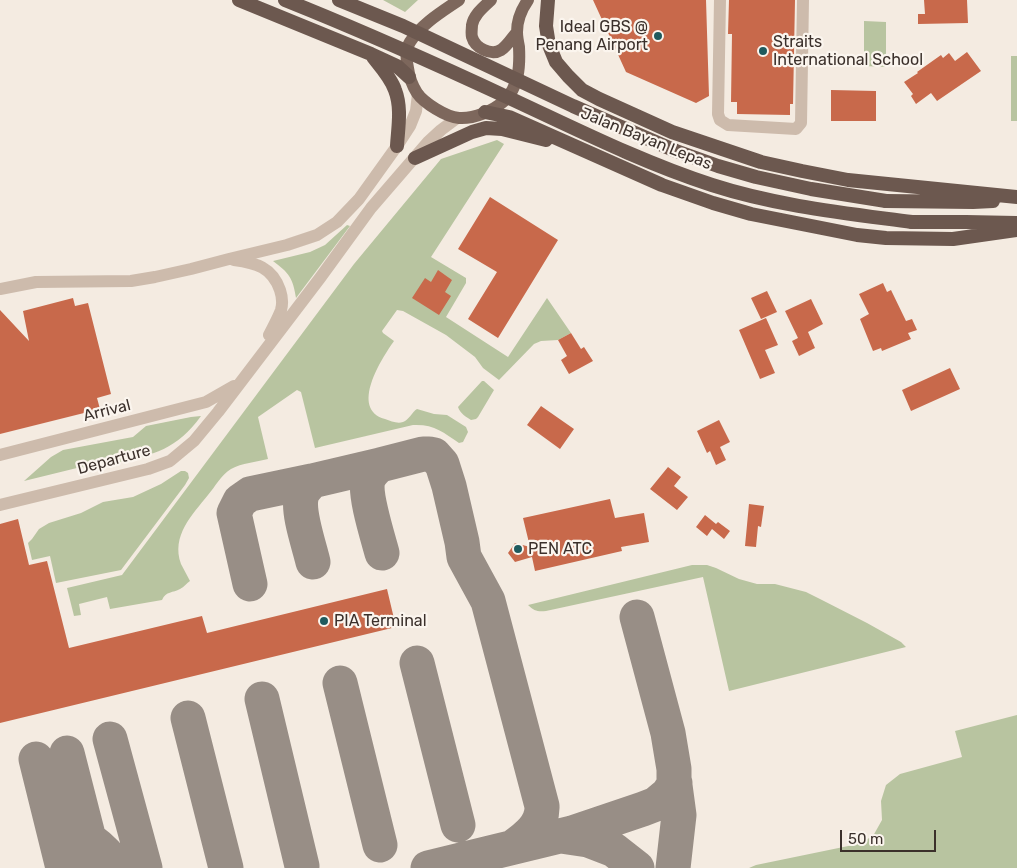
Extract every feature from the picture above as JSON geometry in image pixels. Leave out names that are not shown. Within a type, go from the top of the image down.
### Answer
[{"type":"highway","points":[[239,0],[398,66],[409,77]]},
{"type":"highway","name":"Jalan Bayan Lepas","points":[[285,0],[462,76],[576,130],[669,170],[712,185],[808,208],[912,222],[1017,223]]},
{"type":"highway","name":"Jalan Bayan Lepas","points":[[339,0],[403,26],[573,106],[718,166],[756,177],[811,189],[886,201],[973,202],[1017,198]]},
{"type":"highway","points":[[359,0],[403,26]]},
{"type":"highway","points":[[548,0],[546,26],[549,45],[556,62],[568,76],[582,90],[672,132],[760,162],[811,173],[848,180],[1017,198]]},
{"type":"highway","points":[[371,54],[387,74],[395,90],[398,106],[397,146]]},
{"type":"highway","points":[[485,112],[509,117],[662,185],[750,214],[876,237],[953,239],[1017,230]]},
{"type":"highway","points":[[415,158],[472,132],[486,128],[502,129],[576,148]]},
{"type":"main road","points":[[459,0],[425,26],[410,42],[406,58],[409,77],[418,94],[442,113],[457,118],[468,118],[485,112],[506,100],[514,88],[520,66],[517,32],[518,18],[528,0]]},
{"type":"main road","points":[[491,0],[475,17],[472,26],[472,37],[476,43],[491,53],[497,52],[506,46],[517,32]]},
{"type":"street","points":[[720,0],[718,114],[720,120],[728,125],[796,129],[801,123],[803,0]]},
{"type":"street","points":[[0,289],[36,282],[132,281],[191,270],[317,235],[338,222],[359,199],[397,146],[410,126],[416,111],[418,94]]},
{"type":"street","points":[[259,357],[371,208],[428,142],[457,118]]},
{"type":"street","points":[[229,259],[252,263],[266,269],[277,281],[282,296],[282,308],[259,357]]},
{"type":"street","name":"Departure","points":[[0,504],[148,470],[170,461],[194,441],[259,357]]},
{"type":"street","name":"Arrival","points":[[0,454],[206,402],[239,383]]},
{"type":"street","name":"Arrival","points":[[0,460],[15,451]]},
{"type":"green space","points":[[383,0],[418,0],[405,12]]},
{"type":"green space","points":[[864,21],[886,22],[886,67],[864,66]]},
{"type":"green space","points":[[1011,56],[1017,56],[1017,121],[1011,121]]},
{"type":"green space","points":[[497,140],[504,144],[431,257],[466,278],[466,283],[446,317],[508,357],[547,298],[571,333],[558,340],[541,341],[534,344],[499,380],[483,368],[475,357],[446,335],[403,311],[397,310],[382,331],[394,341],[376,371],[369,394],[370,405],[375,413],[385,419],[401,423],[417,409],[434,414],[447,415],[466,427],[468,432],[463,442],[459,443],[433,427],[413,425],[315,448],[301,392],[297,390],[258,417],[268,459],[240,465],[227,472],[185,526],[179,544],[179,554],[181,564],[190,581],[180,589],[168,594],[162,600],[110,609],[107,597],[79,604],[81,615],[74,616],[67,588],[122,575],[354,264],[441,159]]},
{"type":"green space","points":[[347,225],[350,226],[296,298],[289,276],[273,261],[310,252],[325,245]]},
{"type":"green space","points":[[482,381],[494,390],[478,417],[471,420],[458,407]]},
{"type":"green space","points":[[201,416],[183,436],[164,449],[142,457],[103,466],[81,467],[24,481],[51,457],[63,450],[133,437],[146,426]]},
{"type":"green space","points":[[181,471],[188,473],[189,478],[185,485],[121,570],[56,583],[50,556],[32,560],[28,543],[39,529],[49,523],[81,513],[103,502],[133,497],[161,484]]},
{"type":"green space","points":[[692,565],[707,565],[739,579],[757,584],[775,584],[806,592],[867,623],[901,642],[906,647],[729,691],[703,577],[546,611],[536,611],[528,605]]},
{"type":"green space","points":[[1017,715],[1017,868],[749,868],[858,844],[873,836],[882,820],[881,801],[886,785],[900,774],[962,757],[955,731]]},
{"type":"building","name":"Ideal GBS @ Penang Airport","points":[[593,0],[706,0],[709,96],[696,103],[626,72]]},
{"type":"building","name":"Straits International School","points":[[729,0],[795,0],[793,104],[790,104],[790,115],[737,114],[737,102],[731,102],[732,34],[728,34]]},
{"type":"building","points":[[924,0],[967,0],[968,23],[918,24],[918,14],[925,14]]},
{"type":"building","points":[[967,52],[981,71],[937,101],[931,93],[916,104],[911,96],[913,94],[904,82],[941,55],[943,58],[949,53],[955,61]]},
{"type":"building","points":[[831,90],[876,91],[876,121],[831,121]]},
{"type":"building","points":[[490,197],[558,240],[498,338],[468,319],[497,272],[458,249]]},
{"type":"building","points":[[438,270],[452,280],[445,292],[451,296],[439,315],[412,298],[425,278],[431,282]]},
{"type":"building","points":[[883,283],[887,292],[891,290],[906,321],[912,319],[917,330],[908,333],[911,339],[882,351],[881,348],[873,351],[860,319],[869,314],[859,294]]},
{"type":"building","points":[[767,291],[777,312],[761,319],[751,298]]},
{"type":"building","points":[[73,298],[75,306],[88,303],[111,394],[97,398],[100,409],[0,434],[0,310],[29,341],[23,311]]},
{"type":"building","points":[[811,299],[823,324],[808,332],[815,348],[799,356],[792,341],[798,338],[785,311]]},
{"type":"building","points":[[766,318],[778,345],[765,350],[775,373],[760,379],[739,330]]},
{"type":"building","points":[[571,333],[581,349],[584,347],[593,361],[569,374],[561,360],[567,356],[558,340]]},
{"type":"building","points":[[950,368],[960,389],[911,411],[902,390]]},
{"type":"building","points":[[541,406],[574,429],[560,449],[527,425]]},
{"type":"building","points":[[719,420],[730,442],[720,447],[726,460],[716,465],[710,451],[707,453],[697,431]]},
{"type":"building","points":[[668,467],[681,477],[674,486],[688,497],[677,510],[650,489]]},
{"type":"building","points":[[610,499],[615,518],[644,513],[649,542],[621,547],[622,551],[535,571],[532,557],[515,562],[508,553],[515,543],[530,547],[523,518]]},
{"type":"building","points":[[749,504],[764,506],[761,527],[758,526],[756,547],[745,546]]},
{"type":"building","points":[[705,515],[716,524],[718,522],[730,531],[724,539],[712,529],[707,536],[696,527]]},
{"type":"building","name":"PIA Terminal","points":[[18,519],[29,565],[47,561],[69,648],[202,616],[207,633],[387,589],[396,627],[0,723],[0,524]]},
{"type":"taxiway","points":[[380,465],[423,454],[434,455],[442,464],[449,486],[464,557],[488,601],[542,806],[542,813],[537,825],[529,835],[513,847]]},
{"type":"taxiway","points":[[313,562],[304,530],[300,505],[304,491],[312,481],[380,465],[370,476],[367,487],[372,516],[382,553]]},
{"type":"taxiway","points":[[250,584],[234,513],[240,501],[250,494],[312,481]]},
{"type":"taxiway","points":[[637,617],[668,733],[674,769],[679,815],[673,868]]},
{"type":"taxiway","points":[[417,663],[458,825]]},
{"type":"taxiway","points":[[340,683],[380,845]]},
{"type":"taxiway","points":[[262,699],[302,866]]},
{"type":"taxiway","points":[[188,718],[226,868]]},
{"type":"taxiway","points":[[110,739],[145,868]]},
{"type":"taxiway","points":[[67,753],[89,839],[80,868]]},
{"type":"taxiway","points":[[36,759],[63,868]]},
{"type":"taxiway","points":[[428,868],[572,833],[643,809],[656,804],[668,794],[675,783]]},
{"type":"taxiway","points":[[561,836],[588,840],[614,850],[637,868]]},
{"type":"taxiway","points":[[89,839],[105,852],[117,868]]},
{"type":"place","name":"Ideal GBS @ Penang Airport","points":[[658,36]]},
{"type":"place","name":"Straits International School","points":[[763,51]]},
{"type":"place","name":"PEN ATC","points":[[518,549]]},
{"type":"place","name":"PIA Terminal","points":[[324,621]]}]
